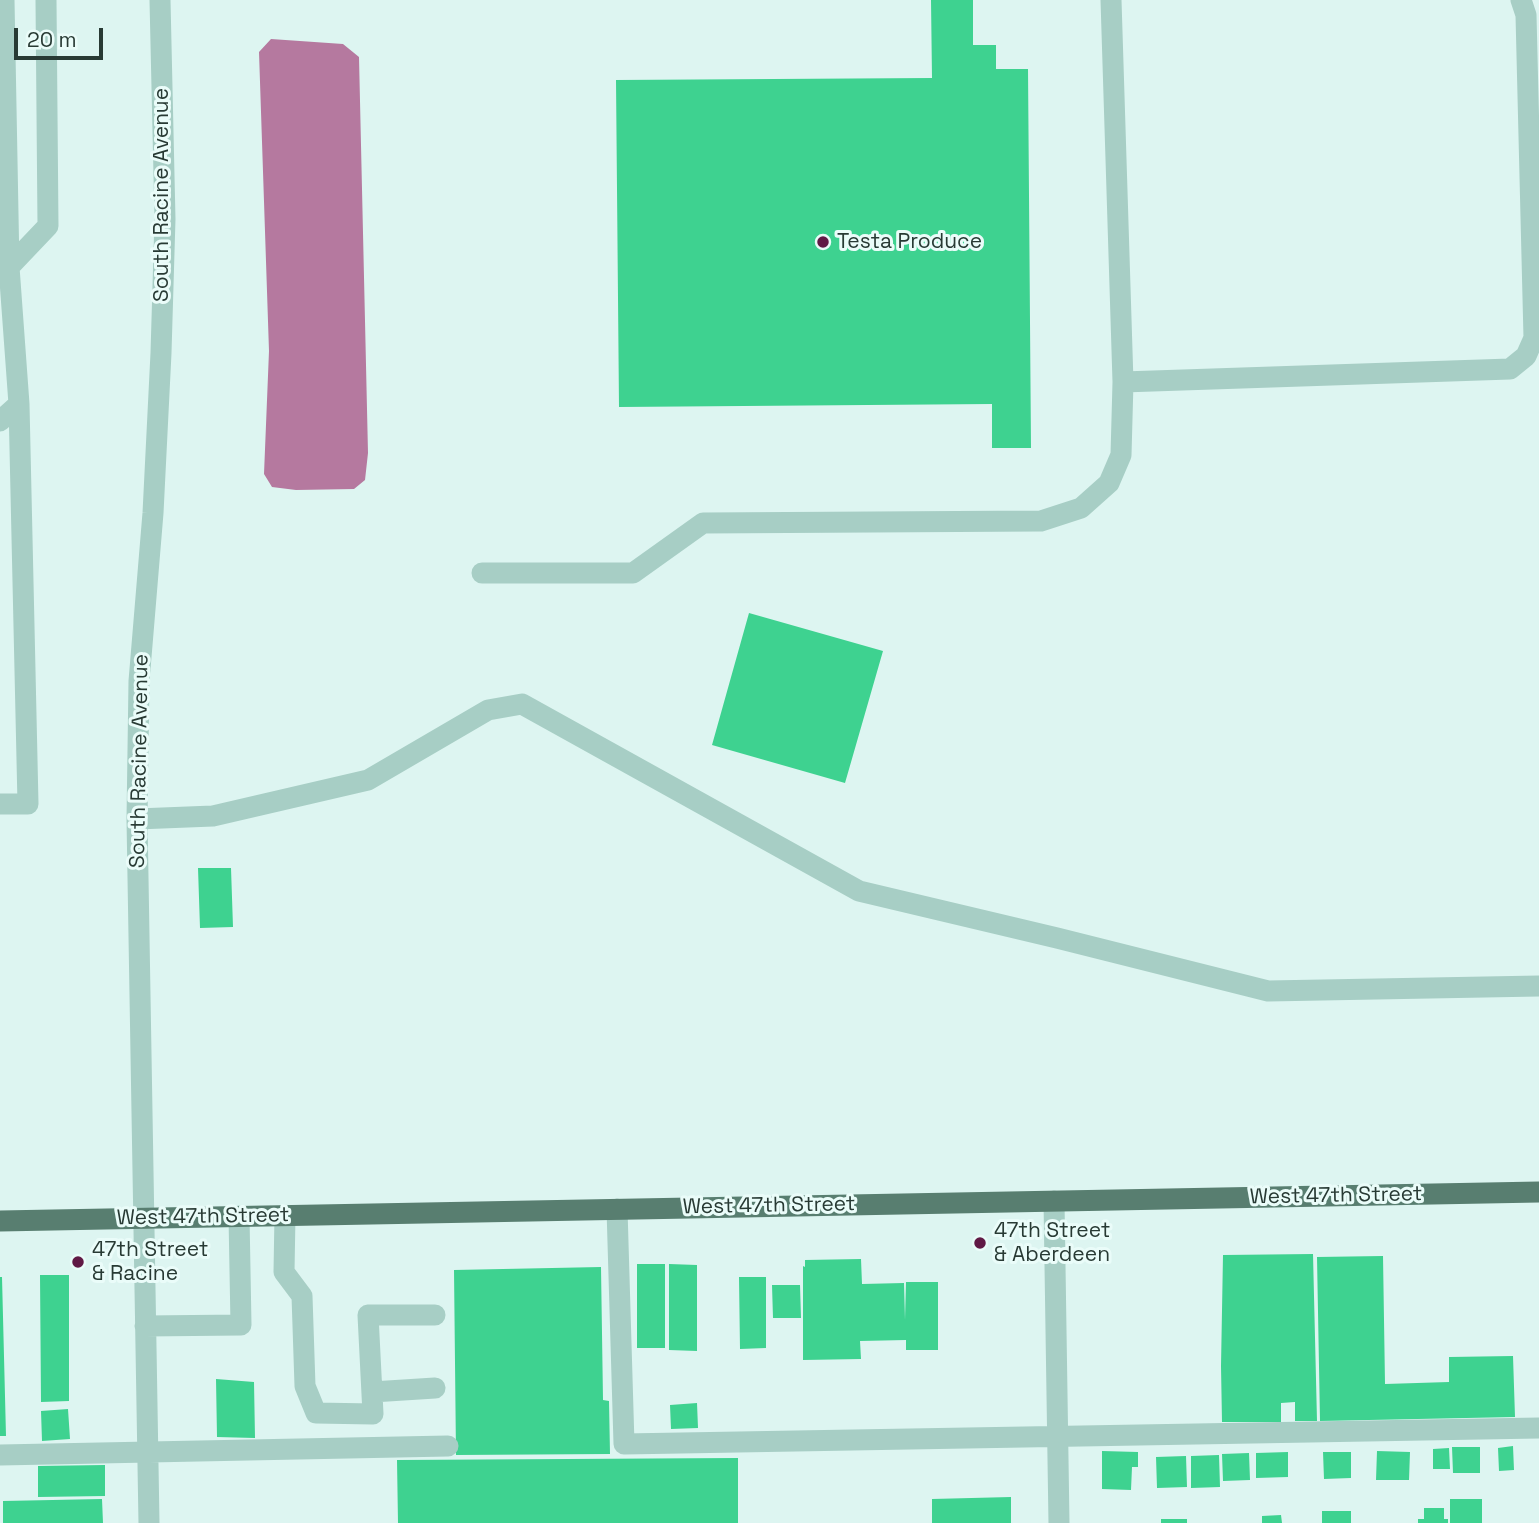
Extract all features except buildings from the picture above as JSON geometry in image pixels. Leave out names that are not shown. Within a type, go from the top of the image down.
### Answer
[{"type":"main road","name":"West 47th Street","points":[[0,1221],[1539,1192]]},
{"type":"street","points":[[0,804],[28,804],[19,404],[9,267],[4,0]]},
{"type":"street","points":[[9,267],[48,226],[46,0]]},
{"type":"street","name":"South Racine Avenue","points":[[149,1523],[137,819],[139,681],[153,513],[165,219],[160,0]]},
{"type":"street","points":[[482,573],[633,573],[703,523],[1041,521],[1081,508],[1109,483],[1121,455],[1123,382],[1111,0]]},
{"type":"street","points":[[1123,382],[1510,369],[1526,356],[1534,338],[1526,15],[1521,0]]},
{"type":"street","points":[[0,421],[19,404]]},
{"type":"street","points":[[137,819],[214,816],[368,780],[488,710],[522,704],[859,891],[1268,991],[1539,986]]},
{"type":"street","points":[[1054,1201],[1059,1523]]},
{"type":"street","points":[[617,1209],[624,1444],[1539,1428]]},
{"type":"street","points":[[285,1215],[284,1272],[302,1296],[305,1386],[316,1412],[373,1414],[368,1315],[435,1315]]},
{"type":"street","points":[[145,1326],[241,1325],[239,1216]]},
{"type":"street","points":[[372,1392],[435,1388]]},
{"type":"street","points":[[0,1455],[448,1446]]},
{"type":"shaded area","points":[[271,39],[343,44],[359,57],[368,453],[365,480],[354,489],[296,490],[272,487],[264,474],[269,351],[259,52]]},
{"type":"place","name":"Testa Produce","points":[[823,242]]},
{"type":"place","name":"47th Street & Aberdeen","points":[[980,1243]]},
{"type":"place","name":"47th Street & Racine","points":[[78,1262]]}]
